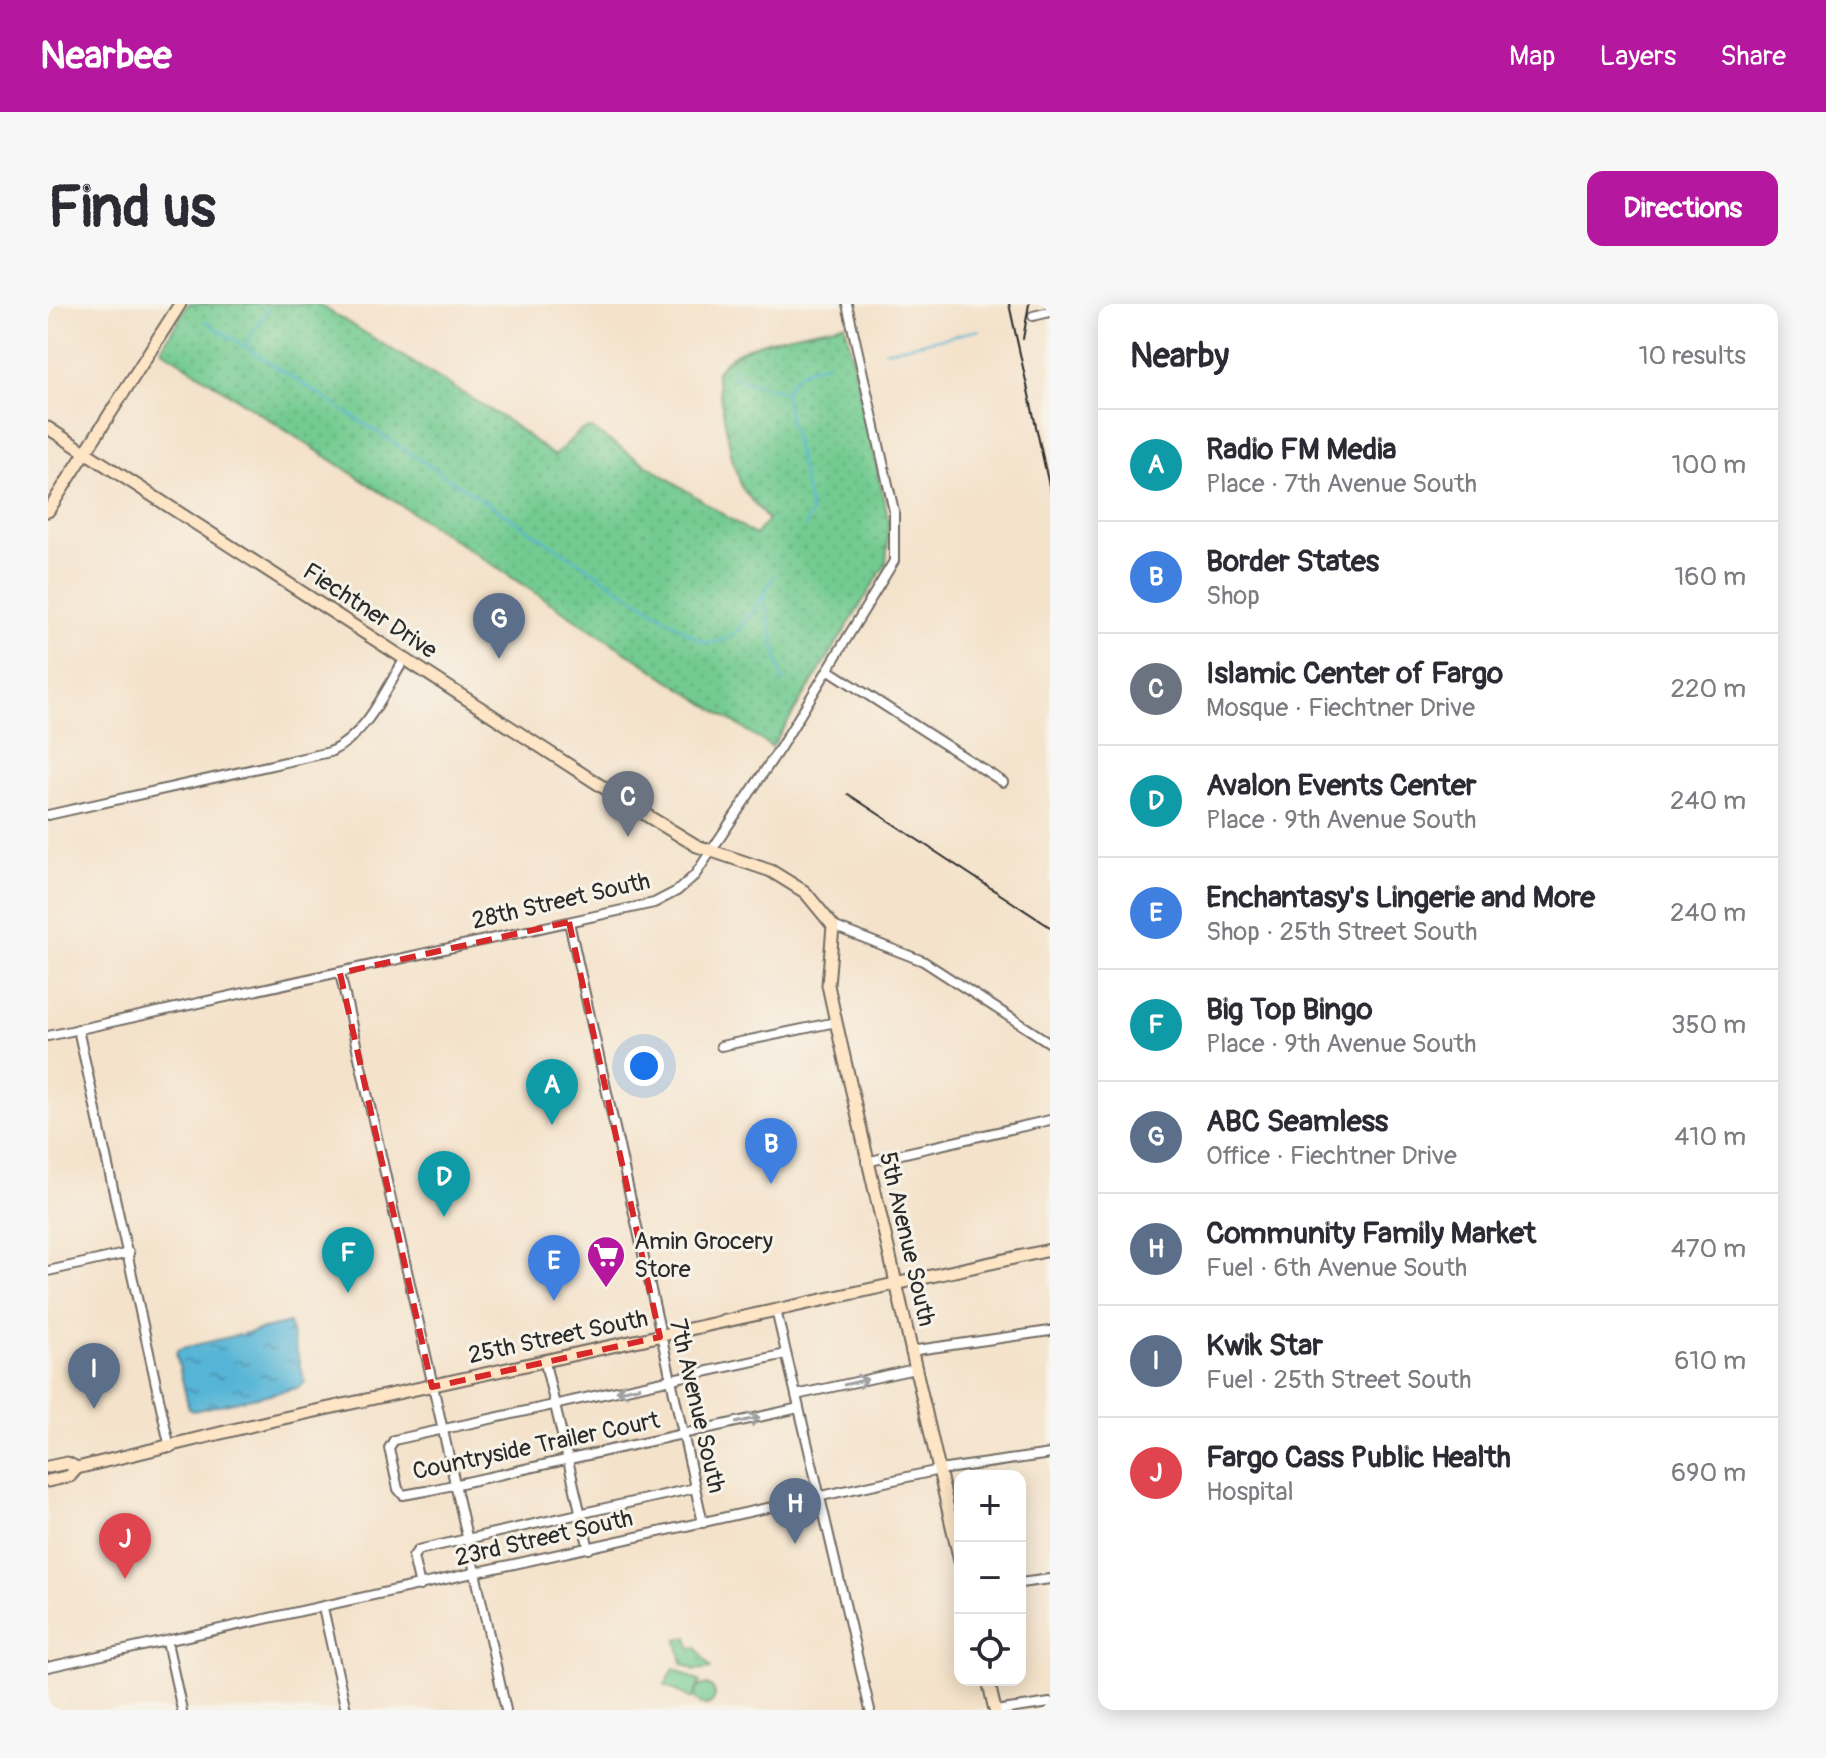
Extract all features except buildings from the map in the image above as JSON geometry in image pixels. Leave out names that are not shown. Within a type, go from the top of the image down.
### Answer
[{"type":"street","points":[[48,511],[180,304]]},
{"type":"street","name":"28th Street South","points":[[48,1036],[654,903],[677,891],[695,875],[829,670],[894,561],[894,511],[847,304]]},
{"type":"street","points":[[1033,316],[1050,312]]},
{"type":"street","name":"Fiechtner Drive","points":[[48,428],[697,846],[771,871],[805,892],[833,926]]},
{"type":"street","points":[[48,815],[330,752],[355,736],[368,720],[404,660]]},
{"type":"street","points":[[829,670],[1003,782]]},
{"type":"street","name":"7th Avenue South","points":[[569,922],[703,1523]]},
{"type":"street","points":[[833,926],[923,961],[1050,1043]]},
{"type":"street","name":"5th Avenue South","points":[[833,926],[828,985],[866,1162],[956,1542]]},
{"type":"street","points":[[340,973],[506,1710]]},
{"type":"street","points":[[721,1046],[836,1022]]},
{"type":"street","points":[[78,1029],[170,1448]]},
{"type":"street","points":[[866,1162],[1050,1120]]},
{"type":"street","name":"25th Street South","points":[[48,1481],[70,1476],[77,1468],[170,1448],[270,1421],[1050,1250]]},
{"type":"street","points":[[48,1271],[129,1253]]},
{"type":"street","points":[[776,1310],[870,1710]]},
{"type":"street","points":[[910,1351],[1050,1331]]},
{"type":"street","name":"Countryside Trailer Court","points":[[786,1354],[392,1441],[389,1448],[398,1489],[403,1495],[454,1485],[799,1408]]},
{"type":"street","points":[[545,1363],[589,1549]]},
{"type":"street","points":[[796,1395],[915,1369]]},
{"type":"street","name":"23rd Street South","points":[[48,1667],[168,1647],[323,1608],[939,1470],[1050,1454]]},
{"type":"street","name":"25th Street South","points":[[48,1467],[67,1463],[77,1468]]},
{"type":"street","points":[[420,1586],[413,1557],[418,1550],[695,1488]]},
{"type":"street","points":[[1026,1582],[1050,1579]]},
{"type":"street","points":[[323,1608],[346,1710]]},
{"type":"street","points":[[168,1647],[182,1710]]},
{"type":"street","points":[[989,1686],[995,1710]]},
{"type":"street","points":[[1002,1710],[1050,1703]]},
{"type":"highlighted area","points":[[569,922],[660,1337],[432,1387],[340,973]]},
{"type":"green space","points":[[188,304],[318,304],[508,421],[554,456],[580,431],[590,428],[755,535],[768,520],[742,488],[732,458],[716,374],[724,362],[754,345],[845,324],[889,522],[886,564],[772,747],[161,349]]},
{"type":"green space","points":[[688,1637],[690,1648],[696,1647],[711,1668],[695,1670],[682,1663],[677,1640]]},
{"type":"green space","points":[[674,1668],[700,1682],[692,1699],[665,1685]]},
{"type":"green space","points":[[705,1685],[712,1688],[715,1695],[712,1702],[705,1705],[698,1702],[695,1695],[698,1688]]},
{"type":"water","points":[[289,1323],[305,1382],[297,1388],[193,1411],[189,1409],[176,1353],[178,1349]]},
{"type":"waterway","points":[[246,344],[269,308]]},
{"type":"waterway","points":[[205,321],[701,641],[714,642],[736,632],[774,576]]},
{"type":"waterway","points":[[885,351],[979,330]]},
{"type":"waterway","points":[[806,526],[811,512],[785,398],[794,378],[827,364]]},
{"type":"waterway","points":[[732,369],[734,378],[786,392]]},
{"type":"waterway","points":[[763,594],[783,683]]},
{"type":"railway","points":[[1009,304],[1050,490]]},
{"type":"railway","points":[[1023,339],[1029,304]]},
{"type":"railway","points":[[848,794],[1050,927]]},
{"type":"place","name":"ABC Seamless","points":[[499,659]]},
{"type":"place","name":"Islamic Center of Fargo","points":[[628,837]]},
{"type":"place","name":"Radio FM Media","points":[[552,1125]]},
{"type":"place","name":"Border States","points":[[771,1184]]},
{"type":"place","name":"Avalon Events Center","points":[[444,1217]]},
{"type":"place","name":"Amin Grocery Store","points":[[606,1289]]},
{"type":"place","name":"Big Top Bingo","points":[[348,1293]]},
{"type":"place","name":"Enchantasy's Lingerie and More","points":[[554,1301]]},
{"type":"place","name":"Kwik Star","points":[[94,1409]]},
{"type":"place","name":"Community Family Market","points":[[795,1544]]},
{"type":"place","name":"Fargo Cass Public Health","points":[[125,1579]]}]
